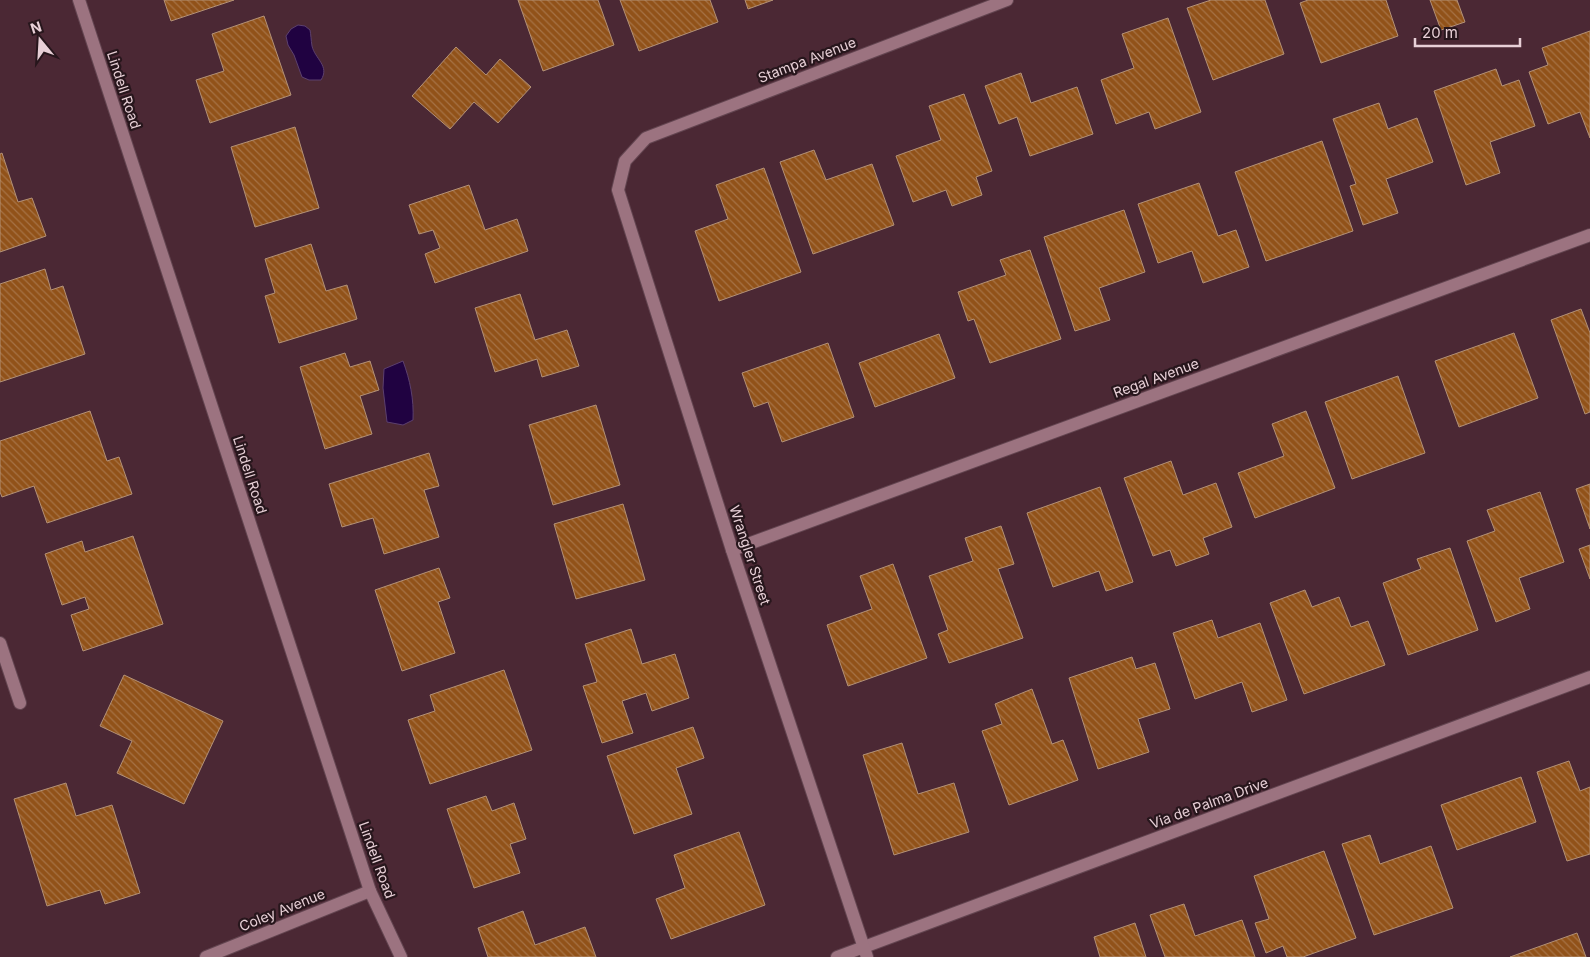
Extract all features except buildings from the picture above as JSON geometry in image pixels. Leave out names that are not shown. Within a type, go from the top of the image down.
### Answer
[{"type":"street","name":"Lindell Road","points":[[79,0],[370,891],[401,957]]},
{"type":"street","name":"Stampa Avenue","points":[[625,161],[646,138],[1007,0]]},
{"type":"street","name":"Wrangler Street","points":[[625,161],[618,190],[732,550],[865,952]]},
{"type":"street","name":"Regal Avenue","points":[[732,550],[1590,235]]},
{"type":"street","points":[[0,643],[20,704]]},
{"type":"street","name":"Via de Palma Drive","points":[[838,957],[865,952],[1590,677]]},
{"type":"street","name":"Coley Avenue","points":[[206,957],[370,891]]},
{"type":"shaded area","points":[[298,25],[305,26],[310,30],[312,46],[324,71],[321,80],[309,80],[302,77],[288,45],[286,36],[291,29]]},
{"type":"shaded area","points":[[403,361],[411,390],[413,420],[403,425],[387,422],[383,388],[384,369]]}]
